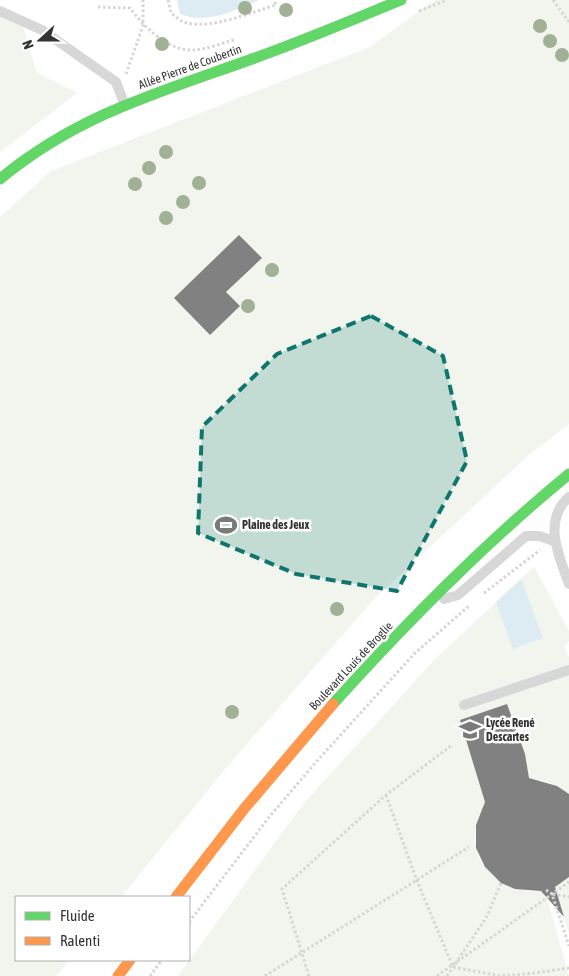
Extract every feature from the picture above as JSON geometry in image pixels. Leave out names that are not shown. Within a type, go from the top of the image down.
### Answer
[{"type":"main road","name":"Allée Pierre de Coubertin","points":[[0,179],[42,144],[73,126],[125,104],[261,56],[401,0]]},
{"type":"main road","name":"Boulevard Louis de Broglie","points":[[177,896],[227,829],[293,748],[429,603],[569,474]]},
{"type":"main road","points":[[118,976],[129,961]]},
{"type":"lane","points":[[0,11],[42,30],[116,82],[125,104]]},
{"type":"lane","points":[[569,497],[563,502],[555,519],[554,541],[569,584]]},
{"type":"lane","points":[[429,603],[458,596],[526,536],[539,536],[554,541]]},
{"type":"lane","points":[[464,705],[569,670]]},
{"type":"path","points":[[116,82],[124,79],[143,26],[143,0]]},
{"type":"path","points":[[168,0],[171,13],[184,22],[199,24],[224,21],[276,5],[274,0]]},
{"type":"path","points":[[553,0],[569,22]]},
{"type":"path","points":[[98,7],[130,8],[143,26],[180,50],[195,50],[239,38]]},
{"type":"path","points":[[480,596],[522,562],[554,541]]},
{"type":"path","points":[[190,921],[270,816],[317,760],[414,654],[474,602]]},
{"type":"path","points":[[309,976],[282,889],[386,796],[452,745]]},
{"type":"path","points":[[386,796],[417,881],[453,967]]},
{"type":"path","points":[[265,976],[417,881],[469,846]]},
{"type":"path","points":[[437,976],[453,967],[569,882]]},
{"type":"path","points":[[447,976],[486,918],[501,883]]},
{"type":"path","points":[[546,890],[552,894],[569,897]]},
{"type":"path","points":[[552,894],[569,946]]},
{"type":"path","points":[[150,976],[161,961]]},
{"type":"path","points":[[453,967],[500,976],[569,968]]},
{"type":"highlighted area","points":[[371,316],[443,356],[467,461],[397,591],[296,574],[198,533],[202,427],[277,354]]},
{"type":"shaded area","points":[[177,0],[259,0],[220,15],[200,18],[180,14]]},
{"type":"shaded area","name":"Plaine des Jeux","points":[[435,0],[569,0],[569,424],[530,454],[376,597],[226,768],[122,896],[15,896],[15,961],[69,961],[56,976],[0,976],[0,217],[51,171],[370,47]]},
{"type":"shaded area","points":[[0,13],[22,23],[37,73],[77,93],[0,152]]},
{"type":"shaded area","name":"Lycée René Descartes","points":[[534,567],[569,631],[569,641],[564,648],[569,657],[569,794],[550,783],[529,779],[525,754],[507,704],[460,720],[485,801],[476,826],[475,840],[483,865],[502,882],[514,888],[527,891],[541,891],[547,898],[569,976],[178,976],[303,804],[437,657]]},
{"type":"shaded area","points":[[521,579],[543,638],[513,649],[496,602]]},
{"type":"shaded area","points":[[569,877],[569,933],[556,893],[551,888]]},
{"type":"building","points":[[239,235],[262,258],[226,292],[240,306],[210,335],[174,298]]},
{"type":"building","points":[[507,704],[525,754],[529,778],[557,786],[569,794],[569,877],[555,887],[564,917],[541,891],[515,889],[501,883],[485,867],[476,848],[476,825],[485,802],[460,720]]},
{"type":"traffic: fast","points":[[0,179],[59,138],[120,107],[290,45],[401,0]]},
{"type":"traffic: fast","points":[[333,704],[447,584],[569,474]]},
{"type":"traffic: slow","points":[[177,896],[244,809],[333,704]]},
{"type":"traffic: slow","points":[[118,976],[129,961]]},
{"type":"place","name":"Plaine des Jeux","points":[[226,525]]},
{"type":"place","name":"Lycée René Descartes","points":[[470,730]]}]
